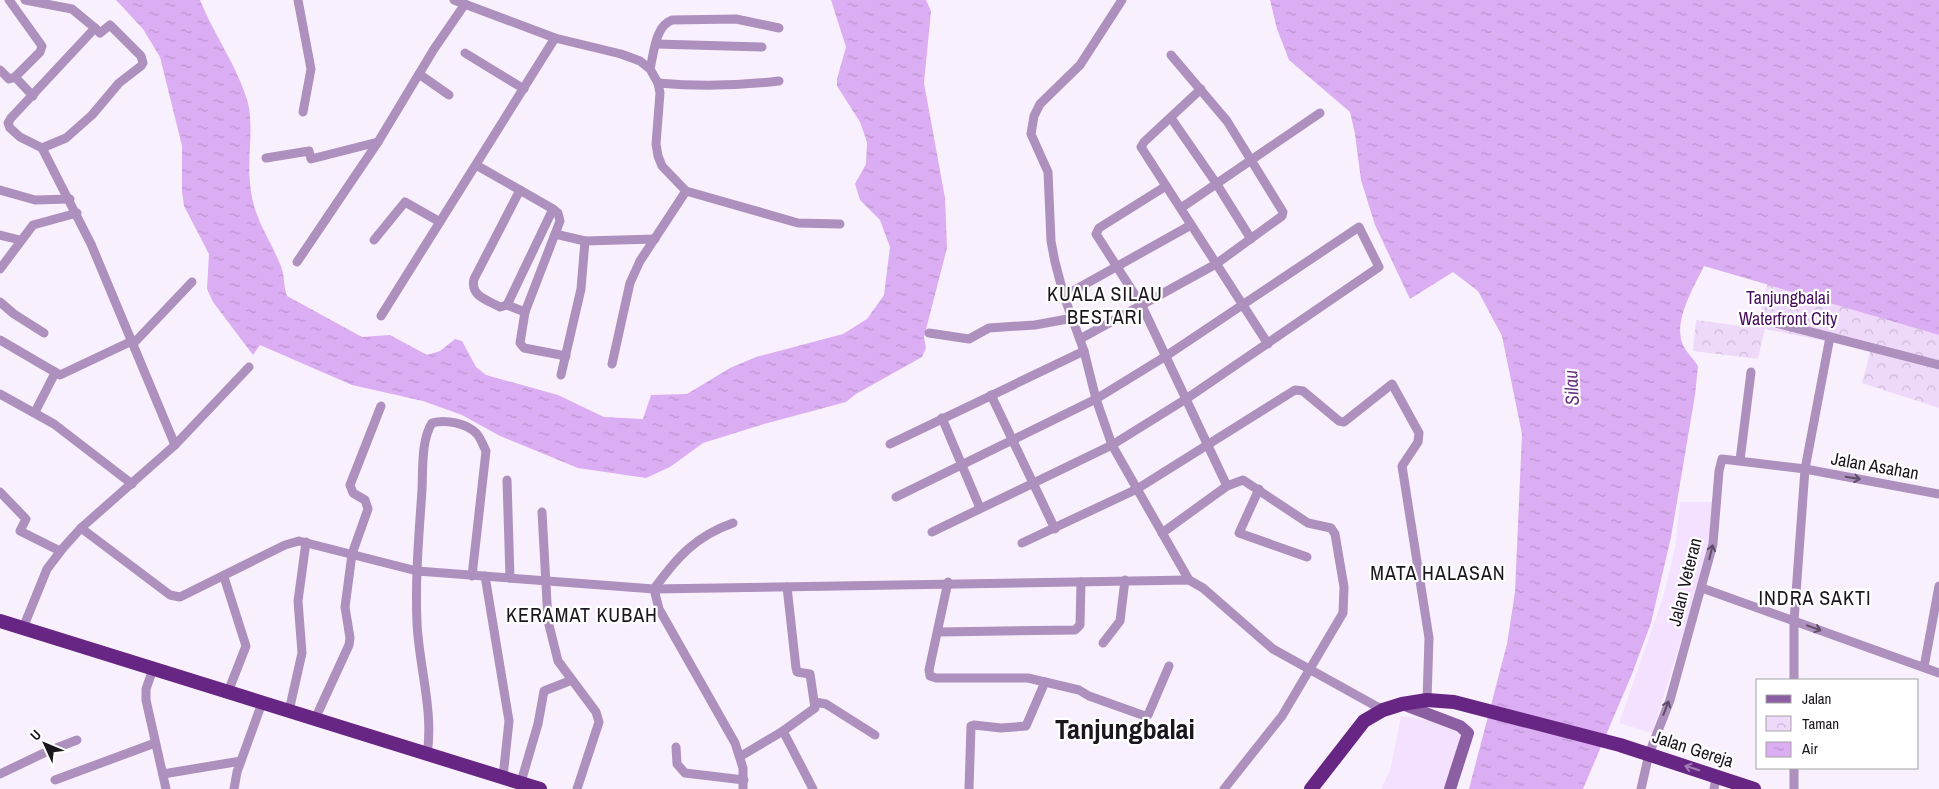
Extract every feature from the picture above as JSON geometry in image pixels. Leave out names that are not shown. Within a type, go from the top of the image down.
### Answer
[{"type":"highway","points":[[0,621],[540,789]]},
{"type":"highway","name":"Jalan Gereja","points":[[1311,789],[1364,721],[1383,710],[1402,704],[1428,700],[1454,702],[1620,745],[1649,754],[1715,783],[1754,789]]},
{"type":"main road","points":[[1402,704],[1460,726],[1468,734],[1450,789]]},
{"type":"street","points":[[0,70],[9,79],[15,77],[42,48],[40,42],[9,0]]},
{"type":"street","points":[[25,0],[72,9],[100,33],[112,25],[141,56],[143,63],[108,94],[76,132],[42,148]]},
{"type":"street","points":[[298,0],[311,69],[303,112]]},
{"type":"street","points":[[454,0],[555,38],[621,54],[640,61],[650,69],[658,82],[660,93],[656,144],[658,156],[662,166],[686,191],[798,223],[840,224]]},
{"type":"street","points":[[1118,1],[1080,64],[1040,104],[1032,125],[1034,145],[1048,172],[1051,241],[1064,296],[1084,351],[1096,399],[1112,445],[1189,580]]},
{"type":"street","points":[[297,262],[378,142],[419,74],[465,4]]},
{"type":"street","points":[[650,69],[663,25],[672,20],[736,19],[778,28]]},
{"type":"street","points":[[95,28],[33,96],[10,118],[9,125],[20,137],[42,148],[70,199],[175,445]]},
{"type":"street","points":[[380,316],[555,38]]},
{"type":"street","points":[[656,44],[762,47]]},
{"type":"street","points":[[465,53],[524,89]]},
{"type":"street","points":[[1080,339],[1216,264],[1282,216],[1283,212],[1227,121],[1171,55]]},
{"type":"street","points":[[419,74],[449,95]]},
{"type":"street","points":[[15,77],[33,96]]},
{"type":"street","points":[[658,82],[709,87],[779,81]]},
{"type":"street","points":[[1201,89],[1141,144],[1142,150],[1268,344]]},
{"type":"street","points":[[1181,208],[1251,158],[1320,113]]},
{"type":"street","points":[[1171,118],[1252,239]]},
{"type":"street","points":[[266,158],[309,151],[312,162],[378,142]]},
{"type":"street","points":[[476,165],[558,213],[560,221],[525,312],[520,343],[522,347],[566,356]]},
{"type":"street","points":[[1166,186],[1097,230],[1097,236],[1142,306],[1227,486]]},
{"type":"street","points":[[0,190],[35,200],[70,199]]},
{"type":"street","points":[[520,190],[477,271],[472,287],[476,294],[500,307],[507,305],[525,312]]},
{"type":"street","points":[[612,364],[630,283],[655,239],[686,191]]},
{"type":"street","points":[[374,240],[405,202],[440,222]]},
{"type":"street","points":[[507,305],[554,210]]},
{"type":"street","points":[[0,269],[20,240],[38,222],[77,214]]},
{"type":"street","points":[[1064,296],[1191,226]]},
{"type":"street","points":[[896,497],[1096,399],[1166,356],[1359,227],[1378,267],[1186,399],[1112,445],[1034,485],[980,508],[932,532]]},
{"type":"street","points":[[555,234],[585,241],[655,239]]},
{"type":"street","points":[[0,235],[20,240]]},
{"type":"street","points":[[561,376],[582,285],[585,241]]},
{"type":"street","points":[[0,340],[55,372],[63,374],[132,342],[192,282]]},
{"type":"street","points":[[0,302],[14,314],[44,333]]},
{"type":"street","points":[[1749,316],[1939,365]]},
{"type":"street","points":[[929,333],[968,339],[989,328],[1036,325],[1073,318]]},
{"type":"street","points":[[1794,679],[1794,621],[1805,469],[1830,337]]},
{"type":"street","points":[[890,444],[1084,351]]},
{"type":"street","points":[[23,628],[47,569],[60,551],[81,528],[175,445],[249,367]]},
{"type":"street","points":[[35,412],[55,372]]},
{"type":"street","points":[[1740,460],[1751,372]]},
{"type":"street","points":[[1022,543],[1137,489],[1206,444],[1298,390],[1303,391],[1339,421],[1344,422],[1391,384],[1419,433],[1418,442],[1402,466],[1429,638],[1428,700]]},
{"type":"street","points":[[0,394],[54,424],[132,484]]},
{"type":"street","points":[[991,395],[1055,528]]},
{"type":"street","points":[[315,719],[349,645],[350,638],[345,613],[352,554],[368,509],[365,500],[353,493],[350,485],[381,406]]},
{"type":"street","points":[[942,418],[980,508]]},
{"type":"street","points":[[427,755],[430,723],[417,624],[417,572],[427,430],[432,423],[438,421],[472,429],[480,438],[486,451],[472,576]]},
{"type":"street","name":"Jalan Veteran","points":[[1641,789],[1649,754],[1670,700],[1713,544],[1720,463],[1724,459],[1740,460],[1805,469]]},
{"type":"street","name":"Jalan Asahan","points":[[1805,469],[1939,494]]},
{"type":"street","points":[[507,480],[510,578]]},
{"type":"street","points":[[1162,533],[1227,486],[1243,480],[1308,523],[1331,528],[1335,534],[1344,588],[1343,614],[1271,731],[1224,789]]},
{"type":"street","points":[[1259,489],[1239,533],[1307,557]]},
{"type":"street","points":[[0,492],[26,519],[20,530],[60,551]]},
{"type":"street","points":[[542,512],[548,621],[558,661],[596,712],[599,722],[577,789]]},
{"type":"street","points":[[654,589],[669,569],[691,546],[710,531],[733,523]]},
{"type":"street","points":[[81,528],[175,597],[185,596],[291,542],[306,542],[417,572],[654,589],[948,582],[1189,580],[1203,588],[1273,649],[1383,710]]},
{"type":"street","points":[[289,711],[302,653],[298,601],[306,542]]},
{"type":"street","points":[[486,576],[509,721],[502,778]]},
{"type":"street","points":[[224,577],[246,646],[228,692]]},
{"type":"street","points":[[1103,643],[1120,621],[1125,580]]},
{"type":"street","points":[[948,582],[929,670],[930,676],[946,679],[1028,678],[1079,690],[1089,696],[1145,716],[1148,715],[1169,666]]},
{"type":"street","points":[[938,632],[1075,630],[1080,625],[1081,582]]},
{"type":"street","points":[[741,756],[783,731],[815,708],[810,674],[797,672],[796,668],[787,586]]},
{"type":"street","points":[[1924,667],[1939,586]]},
{"type":"street","points":[[1702,588],[1939,672]]},
{"type":"street","points":[[654,589],[659,609],[741,756],[744,785],[685,773],[677,764],[676,747]]},
{"type":"street","points":[[153,669],[146,694],[166,789]]},
{"type":"street","points":[[521,782],[538,724],[544,691],[572,680]]},
{"type":"street","points":[[969,789],[971,726],[1017,728],[1026,726],[1045,682]]},
{"type":"street","points":[[815,702],[826,704],[875,735]]},
{"type":"street","points":[[234,789],[241,761],[262,703]]},
{"type":"street","points":[[783,731],[813,789]]},
{"type":"street","points":[[0,774],[46,752],[77,740]]},
{"type":"street","points":[[55,780],[155,742]]},
{"type":"street","points":[[163,774],[241,761]]},
{"type":"street","points":[[1794,769],[1794,789]]},
{"type":"shaded area","points":[[1680,502],[1713,502],[1710,548],[1652,733],[1619,723],[1663,598],[1675,548]]},
{"type":"shaded area","points":[[1401,716],[1460,726],[1465,729],[1449,789],[1381,789],[1390,771]]},
{"type":"green space","name":"Tanjungbalai Waterfront City","points":[[1769,278],[1939,320],[1939,408],[1862,383],[1872,345],[1820,340],[1765,329],[1758,359],[1693,351],[1696,320],[1756,328]]},
{"type":"water","points":[[116,0],[200,0],[232,64],[248,103],[250,113],[249,173],[254,206],[282,268],[287,296],[362,337],[390,335],[427,355],[440,351],[455,339],[462,341],[476,367],[486,375],[558,395],[604,417],[643,419],[651,395],[687,394],[730,368],[756,357],[843,334],[867,319],[884,295],[890,247],[880,220],[860,200],[855,184],[866,164],[867,142],[860,122],[837,86],[837,79],[846,47],[831,0],[926,0],[931,11],[924,83],[945,198],[947,248],[924,337],[926,348],[922,357],[856,394],[846,402],[703,443],[670,467],[646,478],[578,468],[500,436],[462,415],[423,401],[352,385],[260,345],[253,355],[213,302],[207,289],[209,254],[184,206],[182,146],[160,57],[143,29]]},
{"type":"water","name":"Silau","points":[[1270,0],[1939,0],[1939,335],[1704,266],[1685,306],[1680,328],[1684,347],[1698,366],[1695,395],[1671,537],[1651,623],[1632,674],[1583,789],[1469,789],[1507,644],[1515,592],[1522,434],[1502,336],[1478,291],[1453,272],[1410,299],[1375,225],[1361,180],[1350,112],[1289,60],[1277,29]]},
{"type":"district","name":"KUALA SILAU BESTARI","points":[[1105,306]]},
{"type":"district","name":"MATA HALASAN","points":[[1438,573]]},
{"type":"district","name":"INDRA SAKTI","points":[[1815,598]]},
{"type":"district","name":"KERAMAT KUBAH","points":[[582,615]]},
{"type":"district","name":"Tanjungbalai","points":[[1125,729]]}]
